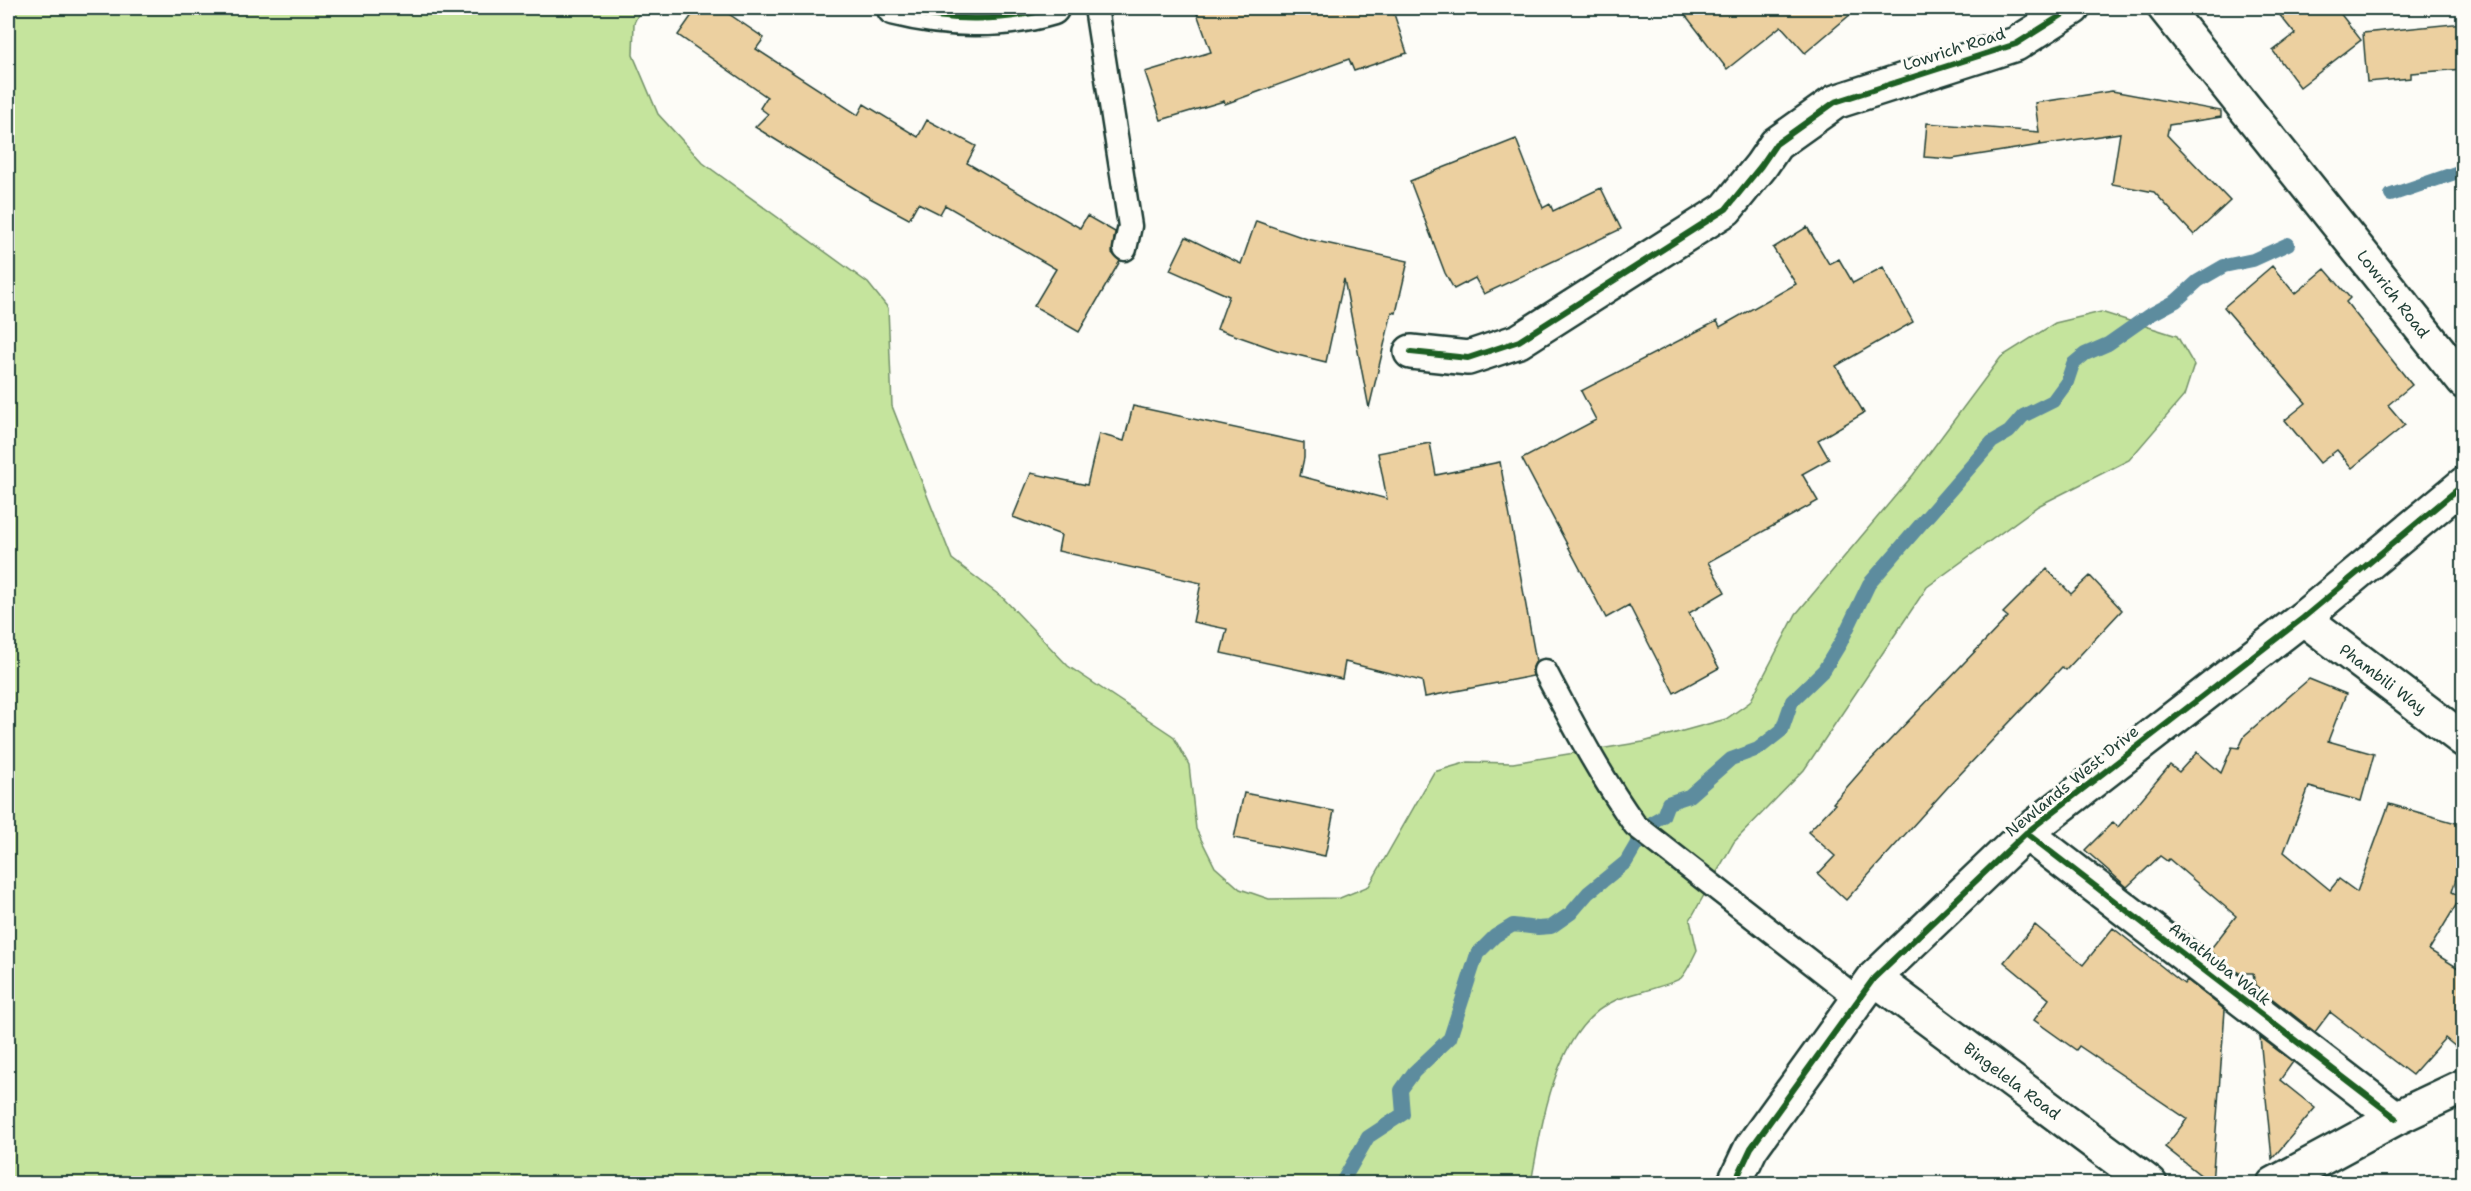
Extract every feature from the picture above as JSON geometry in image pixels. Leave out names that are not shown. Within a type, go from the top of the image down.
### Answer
[{"type":"street","points":[[894,8],[924,16],[973,19],[1038,12],[1052,8]]},
{"type":"street","name":"Lowrich Road","points":[[1411,352],[1468,358],[1519,341],[1726,209],[1776,144],[1835,102],[2016,44],[2073,8]]},
{"type":"street","name":"Lowrich Road","points":[[2166,8],[2463,382]]},
{"type":"street","name":"Newlands West Drive","points":[[1734,1184],[1751,1148],[1866,989],[2026,832],[2303,618],[2463,484]]},
{"type":"street","name":"Phambili Way","points":[[2303,618],[2463,740]]},
{"type":"street","name":"Amathuba Walk","points":[[2026,832],[2396,1118]]},
{"type":"street","name":"Bingelela Road","points":[[1866,989],[2150,1184]]},
{"type":"street","points":[[2274,1184],[2396,1118],[2463,1086]]},
{"type":"lane","points":[[1096,8],[1130,226],[1125,249]]},
{"type":"lane","points":[[1545,671],[1579,736],[1610,789],[1635,825],[1866,989]]},
{"type":"green space","points":[[8,8],[641,8],[634,23],[633,55],[658,114],[703,163],[868,283],[888,308],[892,406],[952,559],[1003,598],[1068,666],[1173,736],[1189,765],[1196,829],[1215,867],[1240,889],[1269,899],[1340,898],[1369,886],[1434,772],[1468,762],[1513,763],[1643,742],[1726,719],[1750,702],[1796,614],[1913,475],[2001,357],[2055,323],[2101,312],[2177,336],[2194,365],[2184,396],[2129,460],[2038,506],[1927,587],[1804,770],[1734,842],[1690,920],[1697,950],[1681,978],[1669,984],[1616,1000],[1595,1013],[1578,1032],[1554,1080],[1546,1107],[1531,1183],[8,1183]]},
{"type":"building","points":[[697,8],[720,8],[764,38],[756,49],[858,115],[864,104],[918,137],[927,120],[976,146],[967,163],[1080,228],[1087,216],[1115,232],[1112,253],[1120,261],[1079,332],[1034,306],[1056,269],[945,205],[940,214],[918,203],[909,219],[870,198],[755,127],[768,114],[760,108],[767,97],[678,35]]},
{"type":"building","points":[[1195,8],[1392,8],[1407,53],[1354,71],[1349,59],[1225,104],[1224,101],[1161,120],[1145,72],[1211,52]]},
{"type":"building","points":[[1680,8],[1858,8],[1805,53],[1781,26],[1727,69]]},
{"type":"building","points":[[2274,8],[2336,8],[2361,40],[2300,87],[2273,51],[2295,34]]},
{"type":"building","points":[[2463,23],[2463,69],[2411,73],[2411,78],[2367,82],[2363,33]]},
{"type":"building","points":[[2112,91],[2221,111],[2221,117],[2169,125],[2167,135],[2230,201],[2194,235],[2154,192],[2112,184],[2120,133],[2041,145],[2040,142],[2040,145],[1952,159],[1924,157],[1927,123],[2039,132],[2035,103]]},
{"type":"building","points":[[1516,139],[1543,208],[1550,204],[1553,211],[1601,188],[1621,229],[1484,294],[1475,278],[1454,289],[1445,273],[1410,181]]},
{"type":"building","points":[[1256,221],[1307,239],[1408,261],[1396,313],[1392,312],[1369,408],[1344,279],[1326,362],[1277,350],[1217,329],[1229,296],[1170,270],[1186,237],[1241,264]]},
{"type":"building","points":[[1807,227],[1829,264],[1839,259],[1853,283],[1883,267],[1913,322],[1836,366],[1864,413],[1818,440],[1829,459],[1802,474],[1818,501],[1708,562],[1725,592],[1689,613],[1719,668],[1674,693],[1629,605],[1606,618],[1522,459],[1596,420],[1581,391],[1717,321],[1720,327],[1796,284],[1773,248]]},
{"type":"building","points":[[2272,266],[2295,294],[2325,269],[2350,298],[2346,302],[2412,385],[2388,405],[2405,425],[2352,468],[2337,450],[2320,463],[2285,420],[2306,403],[2224,307]]},
{"type":"building","points":[[1133,406],[1304,443],[1304,458],[1300,476],[1387,499],[1378,453],[1430,443],[1436,475],[1500,462],[1536,661],[1532,670],[1533,676],[1425,697],[1422,681],[1345,662],[1342,679],[1221,653],[1227,629],[1193,622],[1201,583],[1058,551],[1061,535],[1013,517],[1031,473],[1087,485],[1099,434],[1124,441]]},
{"type":"building","points":[[2047,569],[2071,594],[2090,576],[2122,610],[2066,670],[2062,667],[1947,788],[1846,900],[1818,874],[1835,856],[1808,832],[1835,804],[1833,803],[1867,764],[2008,617],[2003,613]]},
{"type":"building","points":[[2309,679],[2346,694],[2328,741],[2374,754],[2361,801],[2309,787],[2284,852],[2330,890],[2339,879],[2357,892],[2389,804],[2463,825],[2463,855],[2452,892],[2461,897],[2429,950],[2463,971],[2463,1053],[2445,1038],[2412,1075],[2330,1012],[2315,1032],[2255,985],[2253,973],[2239,973],[2209,951],[2236,916],[2169,859],[2167,861],[2160,856],[2127,887],[2085,850],[2113,822],[2118,827],[2170,765],[2179,772],[2197,752],[2221,773],[2232,747],[2239,748],[2245,735]]},
{"type":"building","points":[[1244,793],[1334,811],[1325,856],[1234,838]]},
{"type":"building","points":[[2035,925],[2083,965],[2113,928],[2184,984],[2187,980],[2225,1010],[2212,1184],[2165,1147],[2187,1119],[2079,1046],[2076,1050],[2034,1020],[2049,999],[2004,962]]},
{"type":"building","points":[[2260,1037],[2293,1062],[2280,1080],[2315,1108],[2272,1159]]},
{"type":"waterway","points":[[2391,195],[2464,170]]},
{"type":"waterway","points":[[1654,821],[1663,816],[1668,803],[1689,796],[1731,759],[1758,749],[1782,730],[1792,701],[1824,670],[1841,642],[1869,584],[1992,442],[2009,432],[2023,416],[2053,401],[2067,382],[2073,364],[2085,354],[2108,344],[2148,316],[2176,301],[2198,281],[2224,266],[2253,260],[2288,244]]},
{"type":"waterway","points":[[1341,1184],[1368,1137],[1403,1114],[1401,1090],[1414,1072],[1450,1038],[1477,954],[1495,936],[1513,925],[1551,927],[1571,913],[1588,893],[1626,862],[1636,845]]},
{"type":"cycle path","points":[[894,8],[953,18],[1013,16],[1052,8]]},
{"type":"cycle path","points":[[1411,352],[1468,358],[1519,341],[1726,209],[1776,144],[1835,102],[2016,44],[2073,8]]},
{"type":"cycle path","points":[[1734,1184],[1751,1148],[1874,978],[2026,833],[2303,618],[2464,484]]},
{"type":"cycle path","points":[[2026,833],[2396,1118]]}]
